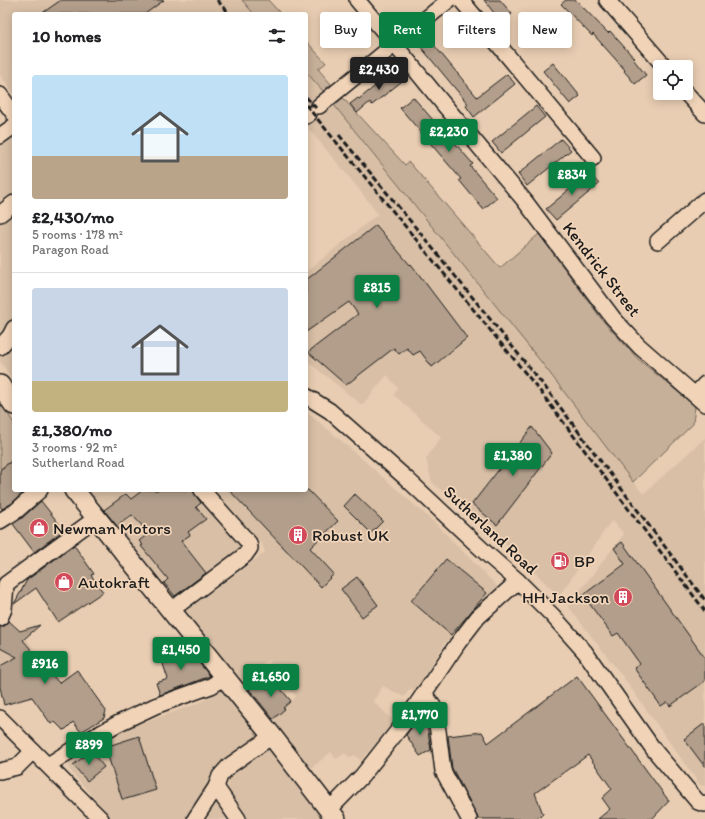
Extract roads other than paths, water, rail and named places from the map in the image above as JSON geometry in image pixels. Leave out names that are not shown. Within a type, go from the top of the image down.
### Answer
[{"type":"main road","points":[[0,385],[12,402]]},
{"type":"main road","points":[[76,492],[333,814]]},
{"type":"street","name":"Kendrick Street","points":[[357,0],[379,25]]},
{"type":"street","points":[[435,12],[449,0]]},
{"type":"street","points":[[461,0],[593,158]]},
{"type":"street","points":[[607,0],[659,60]]},
{"type":"street","points":[[311,112],[391,48]]},
{"type":"street","name":"Kendrick Street","points":[[399,48],[445,106],[524,200],[613,318],[639,346],[702,394]]},
{"type":"street","points":[[0,95],[12,111]]},
{"type":"street","points":[[692,100],[705,114]]},
{"type":"street","points":[[0,136],[12,127]]},
{"type":"street","points":[[658,241],[705,200]]},
{"type":"street","points":[[0,214],[12,205]]},
{"type":"street","points":[[0,347],[12,332]]},
{"type":"street","name":"Sutherland Road","points":[[308,397],[336,416],[425,494],[553,616],[585,652],[654,750],[698,802],[705,804]]},
{"type":"street","points":[[0,521],[16,511],[38,492]]},
{"type":"street","points":[[170,611],[245,555],[250,548],[249,543],[204,492]]},
{"type":"street","points":[[0,618],[4,609],[6,584],[96,518]]},
{"type":"street","points":[[333,814],[404,723],[458,643],[478,617],[518,581]]},
{"type":"street","points":[[48,765],[81,744],[119,723],[155,706],[211,686],[224,678]]},
{"type":"street","points":[[424,693],[434,706],[443,771],[468,819]]},
{"type":"street","points":[[0,718],[101,819]]},
{"type":"street","points":[[195,819],[216,787],[220,776],[229,766],[272,736]]},
{"type":"street","points":[[0,771],[17,767],[34,751]]},
{"type":"street","points":[[216,787],[238,819]]},
{"type":"railway","points":[[217,0],[228,12]]},
{"type":"railway","points":[[308,99],[316,108]]},
{"type":"railway","points":[[308,107],[540,391],[705,611]]},
{"type":"railway","points":[[339,135],[545,387],[705,600]]},
{"type":"place","name":"Newman Motors","points":[[39,528]]},
{"type":"place","name":"Robust UK","points":[[298,535]]},
{"type":"place","name":"BP","points":[[560,561]]},
{"type":"place","name":"Autokraft","points":[[64,582]]},
{"type":"place","name":"HH Jackson","points":[[623,597]]}]
